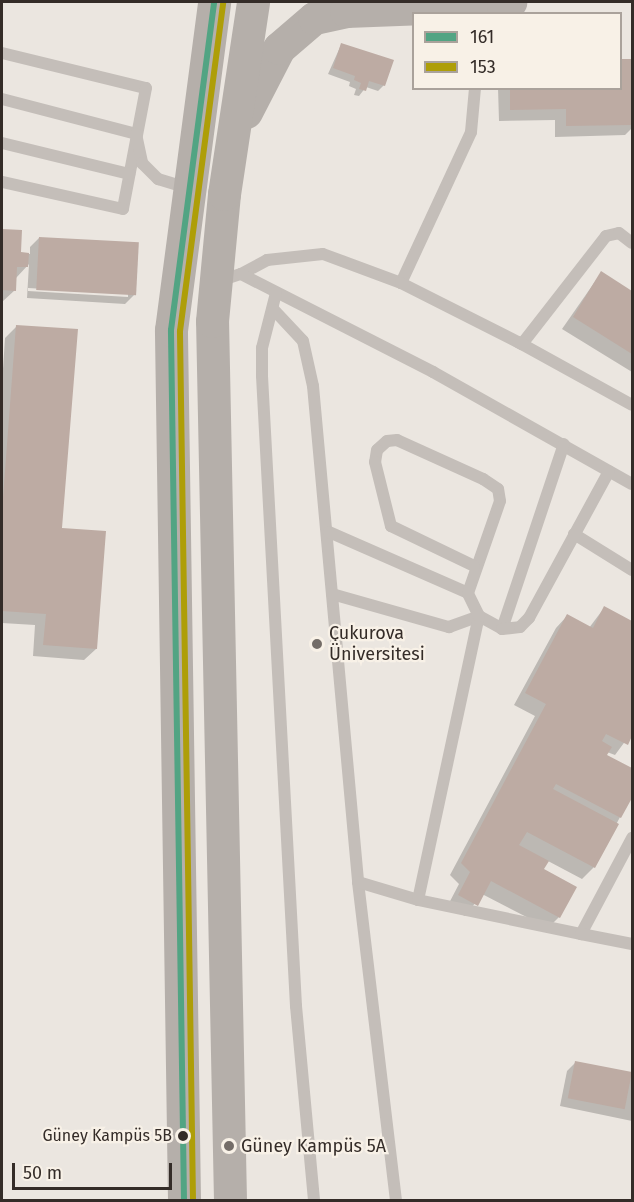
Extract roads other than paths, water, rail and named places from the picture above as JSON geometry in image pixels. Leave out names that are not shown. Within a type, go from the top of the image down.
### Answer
[{"type":"street","points":[[184,1200],[171,330],[214,2]]},
{"type":"street","points":[[230,1200],[211,378],[228,278],[233,138],[253,2]]},
{"type":"street","points":[[233,138],[279,48],[314,18],[346,11],[490,7]]},
{"type":"lane","points":[[2,53],[146,88],[123,209],[2,182]]},
{"type":"lane","points":[[401,282],[471,132],[475,90]]},
{"type":"lane","points":[[2,99],[136,134]]},
{"type":"lane","points":[[136,134],[142,163],[158,179],[188,188]]},
{"type":"lane","points":[[2,143],[129,174]]},
{"type":"lane","points":[[518,342],[522,344],[606,236],[619,233],[633,243]]},
{"type":"lane","points":[[228,278],[267,260],[323,254],[401,282],[633,405]]},
{"type":"lane","points":[[228,278],[276,293],[564,444],[633,484]]},
{"type":"lane","points":[[276,293],[274,310],[262,348],[262,376],[296,1006],[314,1200]]},
{"type":"lane","points":[[274,310],[303,341],[313,386],[329,531],[332,594],[358,882],[396,1200]]},
{"type":"lane","points":[[418,900],[478,616],[468,592],[474,566],[500,501],[498,489],[397,440],[387,441],[377,450],[375,462],[391,526],[474,566]]},
{"type":"lane","points":[[502,629],[564,444]]},
{"type":"lane","points":[[332,594],[449,627],[478,616],[502,629],[520,627],[529,618],[609,471]]},
{"type":"lane","points":[[329,531],[468,592]]},
{"type":"lane","points":[[574,534],[633,570]]},
{"type":"lane","points":[[581,934],[633,838]]},
{"type":"lane","points":[[358,882],[418,900],[633,944]]},
{"type":"place","name":"Çukurova Üniversitesi","points":[[317,644]]},
{"type":"place","name":"Güney Kampüs 5B","points":[[183,1136]]},
{"type":"place","name":"Güney Kampüs 5A","points":[[229,1146]]}]
